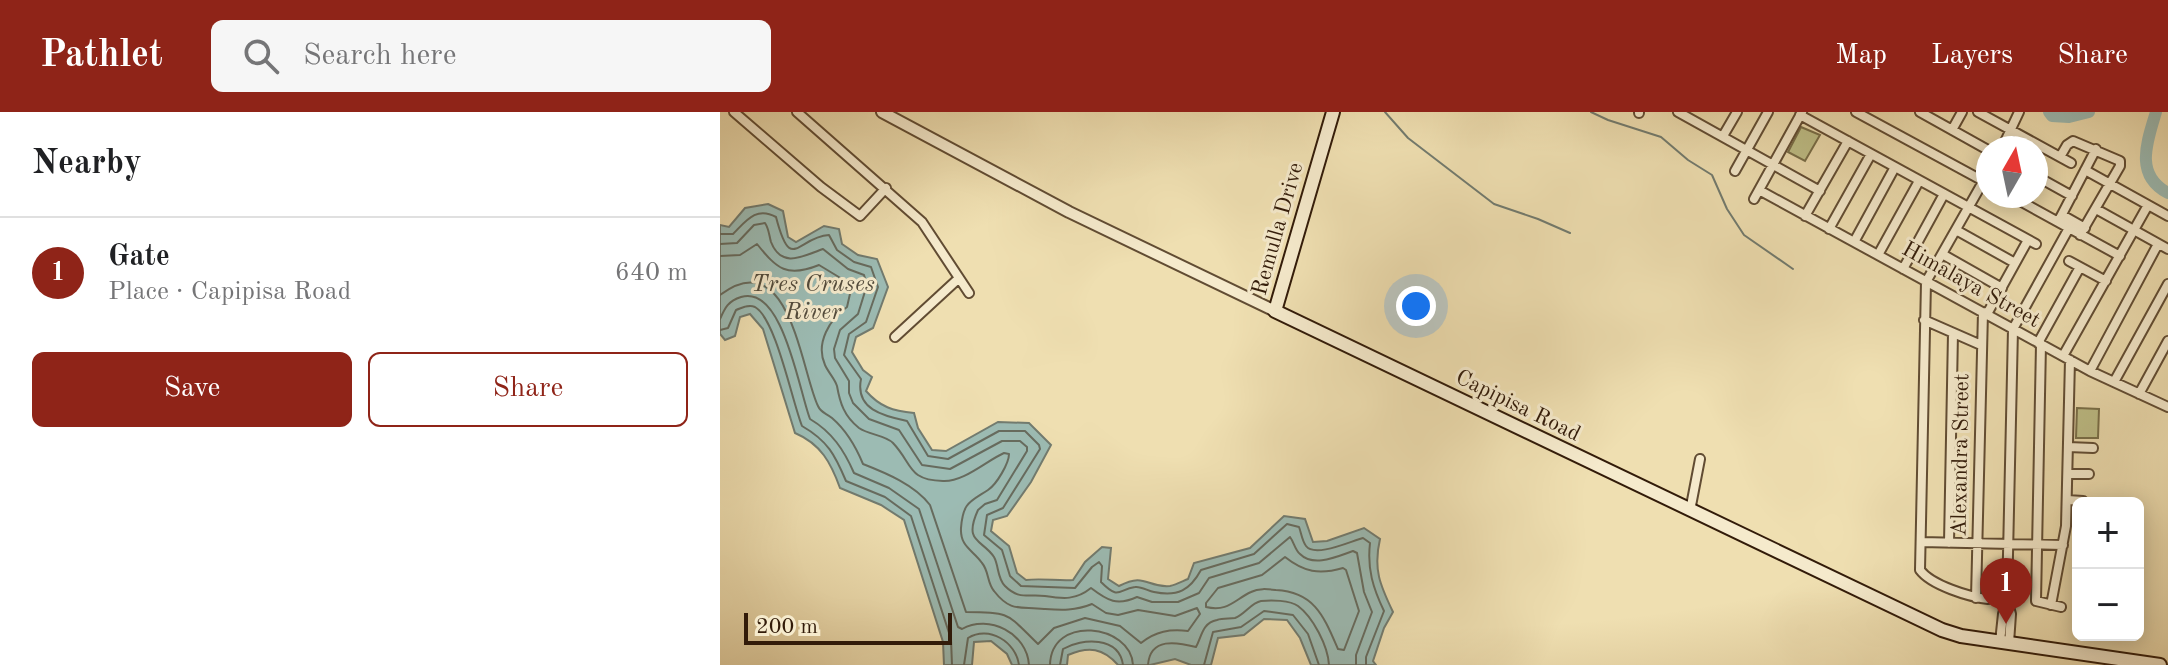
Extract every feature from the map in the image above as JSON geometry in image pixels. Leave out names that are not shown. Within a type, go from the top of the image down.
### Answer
[{"type":"main road","name":"Remulla Drive","points":[[1275,311],[1333,112]]},
{"type":"main road","name":"Capipisa Road","points":[[1275,311],[1942,630],[1961,636],[2160,665]]},
{"type":"street","points":[[734,112],[821,187],[860,216],[886,188]]},
{"type":"street","points":[[797,112],[922,222],[969,293]]},
{"type":"street","name":"Capipisa Road","points":[[882,112],[1069,212],[1275,311]]},
{"type":"street","points":[[1678,112],[1820,191]]},
{"type":"street","points":[[1698,123],[1704,112]]},
{"type":"street","points":[[1723,136],[1737,112]]},
{"type":"street","points":[[1735,171],[1768,112]]},
{"type":"street","points":[[1856,112],[1976,173]]},
{"type":"street","points":[[1952,130],[1962,112]]},
{"type":"street","points":[[1978,112],[2071,163]]},
{"type":"street","points":[[2009,136],[2019,112]]},
{"type":"street","points":[[1926,113],[1976,143]]},
{"type":"street","points":[[1773,164],[1801,114],[1969,208]]},
{"type":"street","points":[[1805,216],[1848,141]]},
{"type":"street","points":[[2060,157],[2073,141],[2118,158],[2120,166],[2082,231]]},
{"type":"street","points":[[2060,219],[2096,149]]},
{"type":"street","points":[[1829,229],[1871,154]]},
{"type":"street","name":"Himalaya Street","points":[[1773,164],[1756,194],[1805,216],[2090,371],[2167,404]]},
{"type":"street","points":[[1854,242],[1895,167]]},
{"type":"street","points":[[2085,170],[2168,216]]},
{"type":"street","points":[[1878,255],[1919,181]]},
{"type":"street","points":[[2048,183],[2072,196]]},
{"type":"street","points":[[1903,269],[1944,194]]},
{"type":"street","points":[[1976,197],[1926,282],[1921,573],[1963,594],[1988,599]]},
{"type":"street","points":[[2080,267],[2040,344],[2036,601],[2056,606],[2067,500],[2066,358],[2148,205]]},
{"type":"street","name":"Alexandra Street","points":[[1969,208],[2032,242],[2015,263],[1985,313],[1981,345],[1976,598]]},
{"type":"street","points":[[2037,208],[2082,231],[2120,256]]},
{"type":"street","points":[[2096,209],[2168,249]]},
{"type":"street","points":[[2060,219],[2069,228],[2082,231]]},
{"type":"street","points":[[2005,643],[2003,614],[2007,600],[2009,544],[2013,329],[2069,228]]},
{"type":"street","points":[[1956,230],[2015,263]]},
{"type":"street","points":[[2090,371],[2158,244]]},
{"type":"street","points":[[1942,254],[2002,288]]},
{"type":"street","points":[[2069,261],[2106,281]]},
{"type":"street","points":[[895,337],[958,279]]},
{"type":"street","points":[[2114,382],[2168,284]]},
{"type":"street","points":[[1924,320],[1981,345]]},
{"type":"street","points":[[1949,543],[1953,333]]},
{"type":"street","points":[[2139,394],[2168,341]]},
{"type":"street","points":[[2068,447],[2093,448]]},
{"type":"street","points":[[1690,511],[1700,459]]},
{"type":"street","points":[[2068,474],[2089,474]]},
{"type":"street","points":[[2067,500],[2072,500]]},
{"type":"street","points":[[1921,542],[2063,545]]},
{"type":"green space","points":[[1801,127],[1820,135],[1805,161],[1788,152]]},
{"type":"green space","points":[[2077,408],[2099,409],[2098,438],[2076,438]]},
{"type":"water","name":"Tres Cruses River","points":[[768,204],[783,211],[788,237],[796,242],[824,226],[839,229],[842,244],[858,255],[877,259],[888,287],[873,328],[856,337],[852,352],[863,370],[872,377],[866,391],[887,407],[914,413],[918,428],[932,450],[946,451],[998,422],[1029,423],[1051,445],[1031,482],[1007,516],[993,520],[991,531],[1009,546],[1017,573],[1026,580],[1073,580],[1085,562],[1102,547],[1111,548],[1108,579],[1119,586],[1141,580],[1170,586],[1188,579],[1194,563],[1250,548],[1284,516],[1305,519],[1313,542],[1327,541],[1364,528],[1380,539],[1377,559],[1379,577],[1393,612],[1373,661],[1376,665],[1311,665],[1300,638],[1287,620],[1264,619],[1244,635],[1218,638],[1211,665],[1191,665],[1175,659],[1150,665],[1118,665],[1101,652],[1083,650],[1068,655],[1067,665],[1012,665],[1007,654],[991,641],[974,642],[972,665],[944,665],[943,642],[904,520],[881,505],[840,488],[824,455],[795,433],[763,329],[750,314],[740,317],[735,336],[725,340],[720,334],[720,225],[729,227],[745,208]]},
{"type":"waterway","points":[[1385,112],[1408,138],[1494,204],[1570,233]]},
{"type":"waterway","points":[[1591,112],[1661,137],[1712,175],[1727,209],[1744,235],[1793,269]]},
{"type":"waterway","points":[[2049,112],[2052,116],[2069,117],[2089,112]]},
{"type":"waterway","points":[[2156,112],[2147,146],[2147,167],[2157,186],[2168,193]]},
{"type":"place","name":"Gate","points":[[2006,624]]}]
